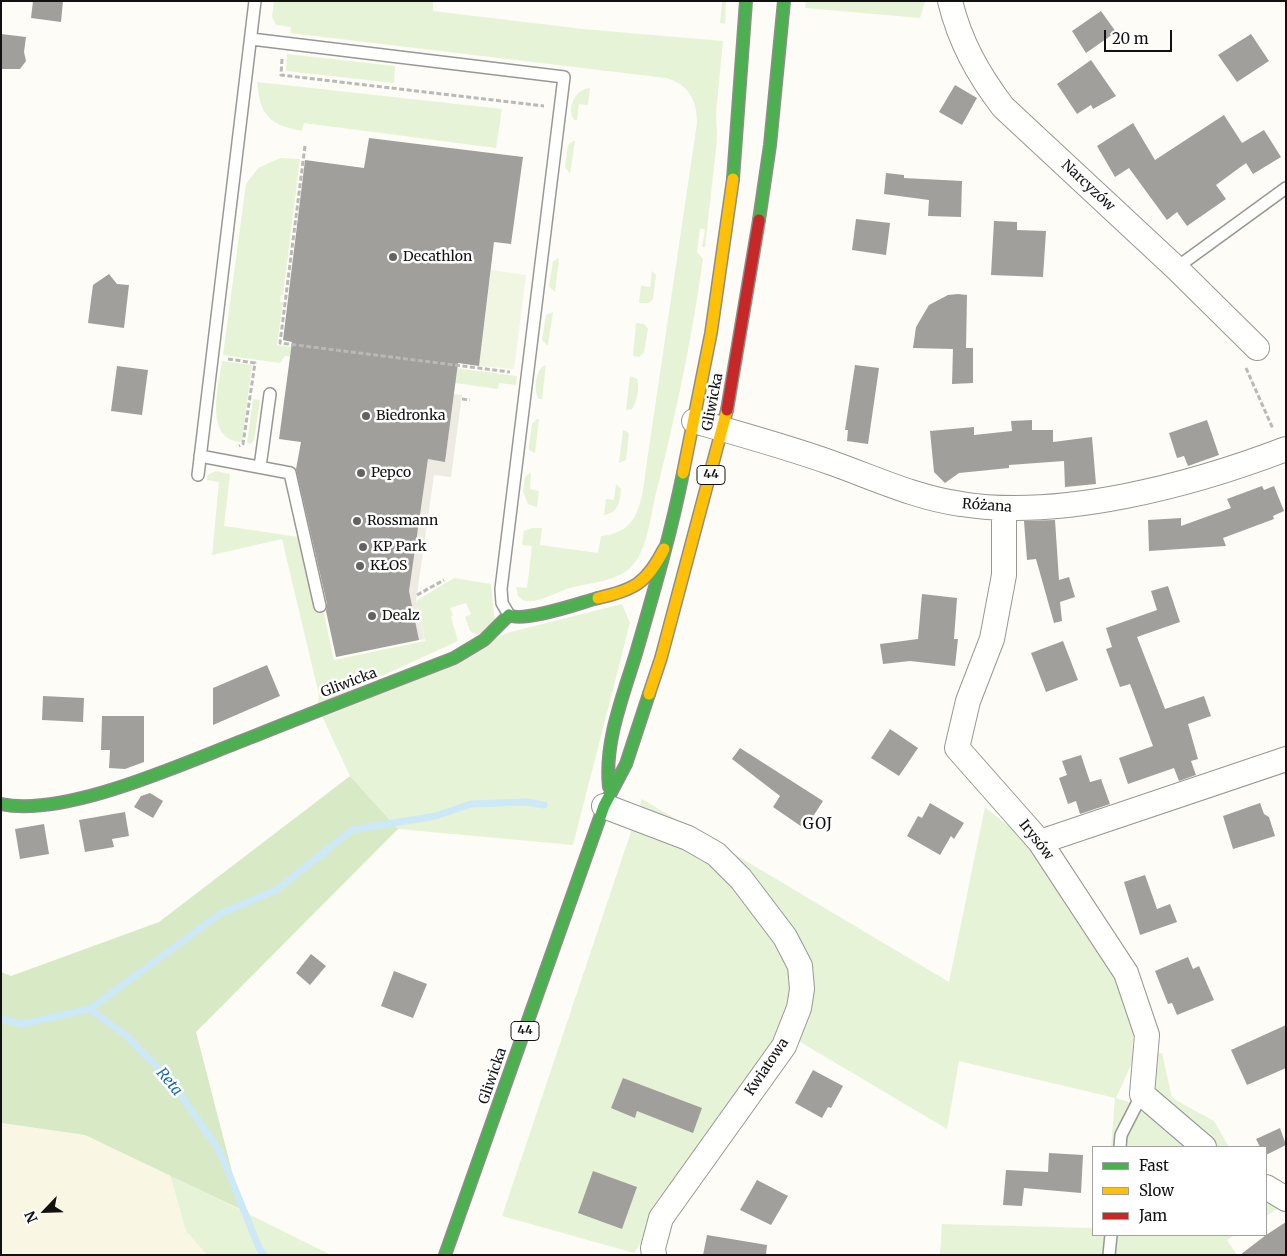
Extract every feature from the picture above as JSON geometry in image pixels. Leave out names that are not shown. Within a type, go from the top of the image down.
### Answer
[{"type":"main road","name":"Gliwicka","points":[[607,800],[607,767],[614,730],[670,536],[694,421],[727,230],[738,124],[746,1]]},
{"type":"main road","name":"Gliwicka","points":[[446,1255],[607,800],[626,764],[661,658],[724,430],[740,342],[768,155],[784,1]]},
{"type":"main road","name":"Gliwicka","points":[[1,804],[8,806],[33,805],[90,795],[143,779],[454,658],[483,644],[498,630],[509,615],[514,618],[533,617],[630,589],[650,573],[670,536]]},
{"type":"street","name":"Narcyzów","points":[[950,1],[956,27],[968,56],[983,81],[1003,108],[1176,268],[1251,356]]},
{"type":"street","name":"Różana","points":[[694,421],[828,462],[918,494],[960,504],[1004,509],[1082,502],[1145,492],[1210,475],[1284,449]]},
{"type":"street","name":"Irysów","points":[[1004,509],[1004,575],[992,639],[968,701],[957,748],[1040,842],[1126,973],[1147,1035],[1142,1094]]},
{"type":"street","points":[[1040,842],[1286,759]]},
{"type":"street","name":"Kwiatowa","points":[[607,800],[688,838],[716,854],[741,879],[785,937],[800,966],[802,990],[799,1008],[784,1046],[661,1218],[653,1248],[654,1255]]},
{"type":"street","points":[[1142,1094],[1203,1146]]},
{"type":"street","points":[[1267,1188],[1286,1199]]},
{"type":"lane","points":[[198,475],[255,1]]},
{"type":"lane","points":[[251,39],[564,77],[511,514],[500,589],[502,603],[509,615]]},
{"type":"lane","points":[[1176,268],[1286,188]]},
{"type":"lane","points":[[260,467],[270,394]]},
{"type":"lane","points":[[200,456],[290,473],[320,606]]},
{"type":"lane","points":[[1120,1146],[1121,1135],[1142,1094]]},
{"type":"lane","points":[[1109,1255],[1111,1236]]},
{"type":"path","points":[[282,58],[281,75],[560,108]]},
{"type":"path","points":[[304,146],[280,343],[528,374]]},
{"type":"path","points":[[1251,356],[1284,449]]},
{"type":"path","points":[[232,445],[243,444],[255,363],[239,361]]},
{"type":"path","points":[[462,399],[470,400]]},
{"type":"path","points":[[417,596],[444,580]]},
{"type":"shaded area","points":[[454,394],[462,395],[451,477],[434,475],[416,601],[424,639],[419,640],[409,591],[414,554],[428,459],[445,461]]},
{"type":"shaded area","points":[[1,1123],[85,1135],[170,1175],[186,1231],[207,1255],[1,1255]]},
{"type":"green space","points":[[274,1],[433,1],[433,11],[583,29],[723,41],[716,113],[717,140],[705,247],[702,247],[705,229],[700,229],[697,252],[703,259],[688,349],[647,535],[636,561],[623,573],[616,577],[570,588],[534,601],[523,600],[518,596],[516,587],[527,588],[532,546],[522,545],[524,531],[532,528],[542,528],[540,545],[598,553],[601,536],[615,533],[625,528],[633,520],[638,510],[644,486],[697,123],[697,115],[690,94],[681,84],[666,78],[290,33],[291,27],[276,25],[272,17]]},
{"type":"green space","points":[[722,1],[726,1],[725,24],[720,23]]},
{"type":"green space","points":[[806,1],[925,1],[920,18],[805,8]]},
{"type":"green space","points":[[287,54],[395,66],[394,83],[286,71]]},
{"type":"green space","points":[[257,82],[502,109],[496,148],[304,123],[302,131],[291,129],[274,122],[268,117],[261,103]]},
{"type":"green space","points":[[590,88],[588,105],[579,104],[577,120],[574,120],[571,110],[574,100],[580,91]]},
{"type":"green space","points":[[575,141],[570,174],[565,167],[568,145]]},
{"type":"green space","points":[[280,158],[300,159],[283,295],[281,295],[280,302],[283,302],[277,345],[517,376],[516,385],[499,383],[498,389],[313,363],[311,360],[285,356],[280,363],[223,355],[246,184],[258,168]]},
{"type":"green space","points":[[559,258],[555,292],[549,286],[553,261]]},
{"type":"green space","points":[[491,270],[526,275],[514,369],[479,366]]},
{"type":"green space","points":[[652,271],[656,275],[653,299],[649,303],[639,303],[641,286],[650,287]]},
{"type":"green space","points":[[553,312],[547,345],[542,340],[546,315]]},
{"type":"green space","points":[[636,323],[644,324],[648,329],[644,352],[639,357],[633,356]]},
{"type":"green space","points":[[222,361],[252,365],[242,442],[230,439],[222,432],[218,422],[216,410]]},
{"type":"green space","points":[[546,365],[542,399],[539,399],[536,391],[537,375],[542,367]]},
{"type":"green space","points":[[630,376],[637,379],[638,390],[632,409],[626,410]]},
{"type":"green space","points":[[253,399],[260,400],[254,440],[251,444],[247,443]]},
{"type":"green space","points":[[539,419],[535,453],[529,450],[529,446],[532,424]]},
{"type":"green space","points":[[623,430],[629,433],[626,460],[619,463]]},
{"type":"green space","points":[[215,471],[230,474],[224,526],[299,537],[315,611],[323,610],[334,660],[425,641],[416,601],[454,578],[491,584],[495,623],[478,635],[470,631],[465,617],[471,614],[466,603],[450,608],[458,641],[318,705],[319,695],[282,539],[212,555],[219,482],[207,480],[208,475]]},
{"type":"green space","points":[[531,472],[530,489],[539,491],[537,507],[528,504],[523,491],[525,477]]},
{"type":"green space","points":[[616,484],[621,489],[619,502],[612,512],[604,515],[606,499],[614,500]]},
{"type":"green space","points":[[622,604],[630,623],[573,845],[398,829],[350,776],[322,716],[507,633]]},
{"type":"green space","points":[[350,776],[398,829],[196,1032],[242,1210],[85,1135],[1,1123],[1,972],[11,976],[159,922]]},
{"type":"green space","points":[[642,799],[949,982],[985,807],[1022,837],[1082,915],[1134,1011],[1132,1063],[1116,1098],[1142,1106],[1155,1054],[1162,1053],[1172,1098],[1214,1121],[1228,1146],[1111,1146],[1115,1098],[959,1061],[947,1129],[780,1030],[634,1253],[502,1216]]},
{"type":"green space","points":[[170,1175],[331,1255],[207,1255],[186,1231]]},
{"type":"green space","points":[[1267,1200],[1279,1208],[1267,1215]]},
{"type":"green space","points":[[942,1224],[1092,1228],[1092,1236],[1233,1236],[1227,1240],[1237,1255],[940,1255]]},
{"type":"building","points":[[33,1],[63,1],[61,22],[31,18]]},
{"type":"building","points":[[1101,11],[1116,32],[1086,53],[1072,31]]},
{"type":"building","points":[[1,34],[26,37],[24,52],[26,61],[20,69],[1,69]]},
{"type":"building","points":[[1251,34],[1269,61],[1237,82],[1218,55]]},
{"type":"building","points":[[1091,60],[1116,96],[1093,109],[1091,105],[1077,114],[1057,84]]},
{"type":"building","points":[[955,85],[977,98],[962,125],[939,112]]},
{"type":"building","points":[[1224,115],[1242,143],[1264,130],[1281,157],[1253,174],[1246,163],[1216,185],[1226,199],[1187,226],[1177,212],[1167,220],[1129,168],[1115,177],[1097,146],[1133,123],[1155,160]]},
{"type":"building","points":[[369,138],[523,157],[511,244],[494,242],[479,366],[458,363],[445,462],[428,459],[409,591],[419,640],[336,657],[326,611],[327,604],[296,469],[301,442],[279,439],[292,342],[283,340],[305,160],[364,168]]},
{"type":"building","points":[[886,173],[904,175],[904,178],[962,181],[961,217],[928,216],[929,200],[884,194]]},
{"type":"building","points":[[856,219],[890,223],[886,255],[852,250]]},
{"type":"building","points":[[994,221],[1017,222],[1017,230],[1046,231],[1043,277],[991,275]]},
{"type":"building","points":[[109,274],[117,284],[129,285],[124,328],[88,323],[93,285]]},
{"type":"building","points":[[948,295],[967,295],[966,348],[973,348],[973,383],[952,384],[953,349],[913,348],[916,327],[929,305]]},
{"type":"building","points":[[855,365],[879,368],[868,444],[847,441],[848,430],[845,430]]},
{"type":"building","points":[[117,366],[148,370],[142,415],[111,411]]},
{"type":"building","points":[[1032,420],[1032,430],[1053,430],[1053,442],[1092,437],[1096,484],[1065,487],[1064,461],[1009,465],[1009,468],[959,473],[945,483],[934,472],[930,431],[974,427],[974,435],[1012,431],[1011,421]]},
{"type":"building","points":[[1207,420],[1219,455],[1188,466],[1184,456],[1177,458],[1169,433]]},
{"type":"building","points":[[1262,486],[1264,490],[1274,486],[1284,511],[1273,516],[1274,519],[1223,538],[1226,546],[1149,551],[1148,520],[1181,518],[1181,526],[1231,508],[1227,499]]},
{"type":"building","points":[[1055,520],[1059,580],[1069,577],[1075,597],[1060,602],[1062,621],[1054,623],[1036,559],[1027,560],[1024,521]]},
{"type":"building","points":[[1168,586],[1180,622],[1137,637],[1165,709],[1204,696],[1211,716],[1188,724],[1198,759],[1191,761],[1196,775],[1179,781],[1174,768],[1128,784],[1119,758],[1153,746],[1130,684],[1120,687],[1106,649],[1112,647],[1106,628],[1157,610],[1151,591]]},
{"type":"building","points":[[922,594],[957,598],[954,639],[958,639],[955,666],[910,661],[883,664],[880,644],[918,639]]},
{"type":"building","points":[[1063,641],[1078,680],[1046,692],[1031,653]]},
{"type":"building","points":[[267,665],[280,696],[213,725],[213,688]]},
{"type":"building","points":[[43,696],[84,698],[83,722],[42,720]]},
{"type":"building","points":[[102,716],[144,716],[144,762],[125,769],[109,768],[110,750],[101,750]]},
{"type":"building","points":[[890,729],[918,748],[899,776],[871,758]]},
{"type":"building","points":[[740,748],[823,801],[805,829],[773,807],[780,796],[732,759]]},
{"type":"building","points":[[1081,755],[1090,782],[1101,779],[1110,804],[1080,814],[1076,801],[1068,804],[1059,778],[1067,775],[1062,761]]},
{"type":"building","points":[[150,793],[163,801],[153,818],[134,807],[141,796]]},
{"type":"building","points":[[930,803],[964,823],[954,839],[951,836],[940,855],[907,836],[918,816],[922,818]]},
{"type":"building","points":[[1260,803],[1264,814],[1269,817],[1275,836],[1233,849],[1223,816]]},
{"type":"building","points":[[125,812],[129,836],[112,839],[114,847],[85,852],[79,820]]},
{"type":"building","points":[[44,824],[49,854],[20,859],[15,829]]},
{"type":"building","points":[[1145,875],[1157,909],[1170,904],[1177,922],[1140,935],[1124,882]]},
{"type":"building","points":[[311,954],[326,966],[310,985],[296,973]]},
{"type":"building","points":[[1188,957],[1193,969],[1199,966],[1214,1000],[1177,1015],[1172,1003],[1168,1004],[1155,971]]},
{"type":"building","points":[[394,971],[427,984],[413,1018],[381,1006]]},
{"type":"building","points":[[1286,1025],[1286,1068],[1247,1085],[1231,1050]]},
{"type":"building","points":[[813,1070],[843,1086],[831,1108],[828,1107],[822,1118],[795,1103]]},
{"type":"building","points":[[623,1078],[702,1108],[693,1133],[637,1111],[635,1118],[611,1108]]},
{"type":"building","points":[[1280,1128],[1286,1145],[1267,1154],[1267,1146],[1260,1146],[1256,1139]]},
{"type":"building","points":[[1049,1153],[1083,1155],[1081,1193],[1024,1188],[1022,1206],[1003,1205],[1006,1170],[1048,1172]]},
{"type":"building","points":[[593,1171],[637,1187],[622,1229],[578,1213]]},
{"type":"building","points":[[757,1180],[788,1196],[771,1225],[740,1210]]},
{"type":"building","points":[[1286,1222],[1286,1255],[1240,1255],[1267,1236]]},
{"type":"building","points":[[707,1235],[767,1245],[766,1255],[703,1255]]},
{"type":"waterway","points":[[90,1009],[220,914],[278,889],[352,830],[436,816],[471,804],[526,802],[544,805]]},
{"type":"waterway","name":"Reta","points":[[1,1019],[22,1024],[90,1009],[128,1037],[174,1085],[220,1152],[260,1250],[264,1255]]},
{"type":"traffic: fast","points":[[733,179],[746,1]]},
{"type":"traffic: fast","points":[[759,220],[770,145],[784,1]]},
{"type":"traffic: fast","points":[[609,787],[609,752],[616,718],[662,562],[683,473]]},
{"type":"traffic: fast","points":[[1,804],[28,806],[59,803],[127,785],[454,658],[484,640],[509,615],[516,617],[538,614],[598,598]]},
{"type":"traffic: fast","points":[[445,1255],[604,806],[626,764],[649,694]]},
{"type":"traffic: slow","points":[[683,473],[711,333],[733,179]]},
{"type":"traffic: slow","points":[[649,694],[661,658],[727,410]]},
{"type":"traffic: slow","points":[[598,598],[621,592],[638,583],[652,570],[664,549]]},
{"type":"traffic: jam","points":[[727,410],[759,220]]},
{"type":"place","name":"Decathlon","points":[[393,257]]},
{"type":"place","name":"Biedronka","points":[[366,416]]},
{"type":"place","name":"Pepco","points":[[361,473]]},
{"type":"place","name":"Rossmann","points":[[357,521]]},
{"type":"place","name":"KP Park","points":[[363,547]]},
{"type":"place","name":"KŁOS","points":[[360,566]]},
{"type":"place","name":"Dealz","points":[[372,616]]},
{"type":"district","name":"GOJ","points":[[818,825]]}]
